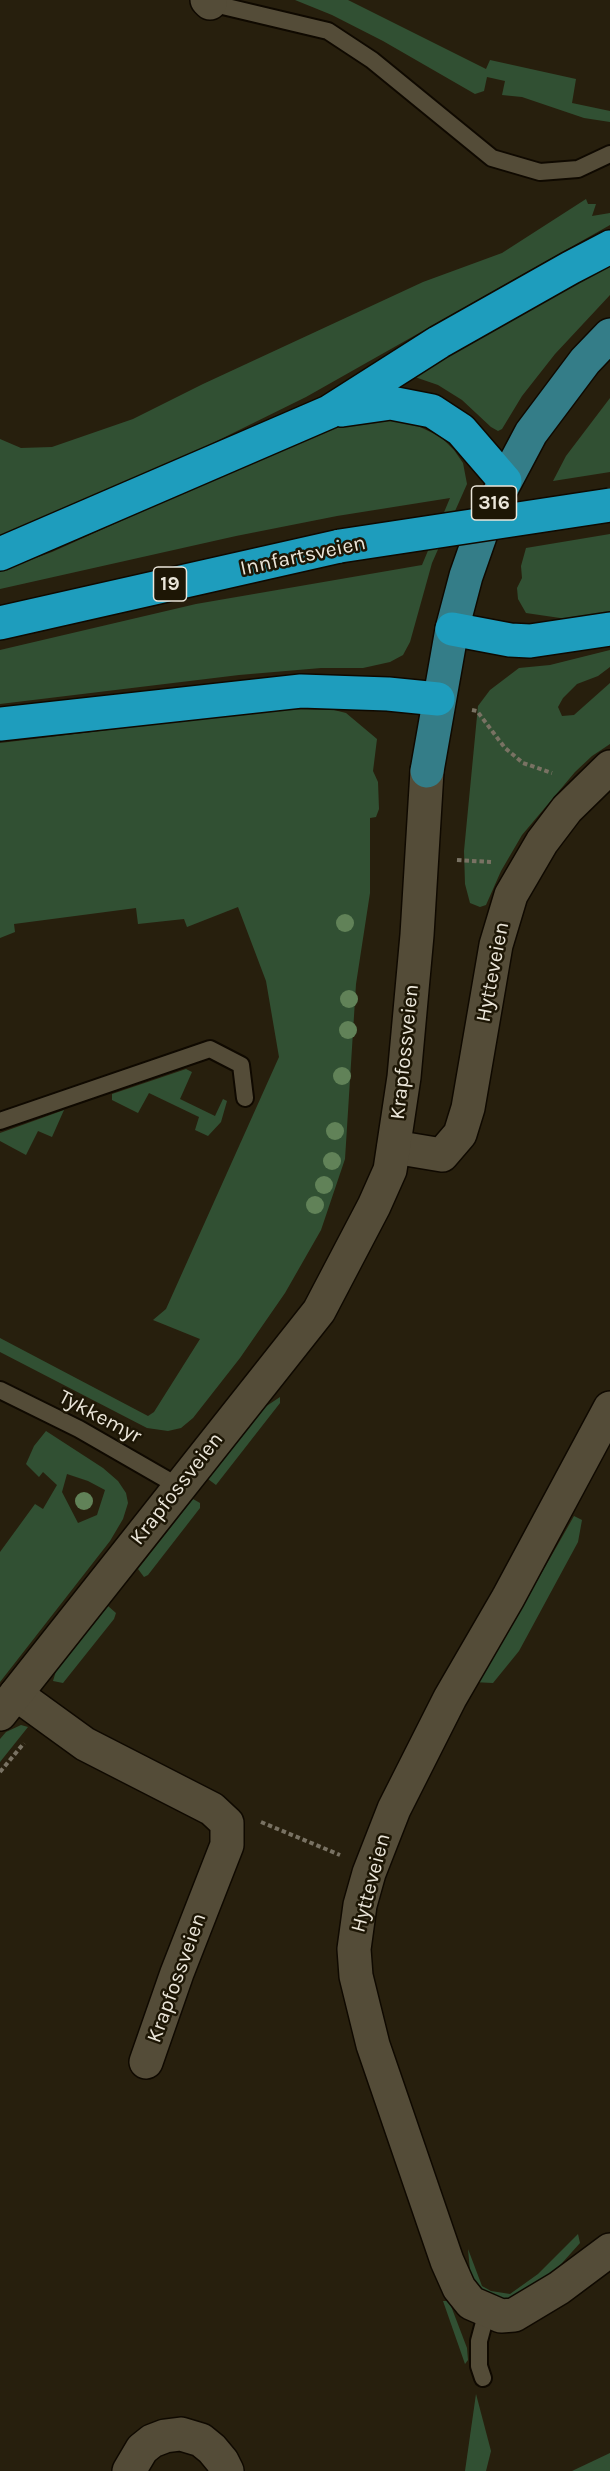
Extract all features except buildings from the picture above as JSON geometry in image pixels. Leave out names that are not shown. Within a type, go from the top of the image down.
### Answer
[{"type":"highway","points":[[0,554],[329,412],[449,337],[610,247]]},
{"type":"highway","points":[[329,412],[391,403],[432,411],[461,430],[505,482]]},
{"type":"highway","name":"Innfartsveien","points":[[0,622],[340,546],[610,505]]},
{"type":"highway","points":[[452,629],[510,640],[530,641],[610,629]]},
{"type":"highway","points":[[0,724],[301,691],[388,694],[438,699]]},
{"type":"main road","name":"Krapfossveien","points":[[426,771],[452,629],[466,576],[487,516],[531,433],[585,361],[610,335]]},
{"type":"street","name":"Krapfossveien","points":[[146,2062],[177,1973],[228,1845],[227,1823],[212,1809],[8,1704],[178,1486],[319,1311],[374,1206],[390,1170],[404,1077],[417,935],[426,771]]},
{"type":"street","name":"Hytteveien","points":[[394,1147],[442,1155],[460,1134],[468,1108],[496,945],[511,895],[542,842],[567,809],[602,774]]},
{"type":"street","name":"Hytteveien","points":[[487,2311],[471,2303],[459,2288],[421,2187],[374,2045],[361,1998],[356,1976],[354,1949],[356,1925],[373,1861],[404,1789],[450,1698],[508,1598],[610,1408]]},
{"type":"street","points":[[487,2311],[501,2316],[514,2315],[610,2250]]},
{"type":"street","points":[[129,2471],[134,2459],[152,2441],[165,2436],[181,2434],[201,2440],[212,2449],[227,2471]]},
{"type":"lane","points":[[208,2],[328,32],[372,60],[492,158],[540,172],[578,169],[610,154]]},
{"type":"lane","points":[[0,1121],[81,1100],[210,1048],[241,1065],[245,1098]]},
{"type":"lane","name":"Tykkemyr","points":[[0,1390],[79,1430],[178,1486]]},
{"type":"lane","points":[[483,2378],[479,2366],[479,2341],[487,2311]]},
{"type":"path","points":[[469,710],[477,711],[505,748],[523,763],[541,771],[602,774]]},
{"type":"path","points":[[227,1823],[253,1818],[329,1850]]},
{"type":"green space","points":[[295,0],[348,0],[486,69],[490,60],[576,79],[572,103],[610,111],[610,122],[584,118],[522,97],[502,95],[505,81],[487,77],[484,91],[475,94],[383,41],[332,15]]},
{"type":"green space","points":[[586,199],[588,204],[596,204],[592,216],[610,213],[610,225],[306,397],[156,471],[0,541],[0,439],[21,448],[52,447],[133,419],[423,282],[502,253]]},
{"type":"green space","points":[[610,258],[610,295],[555,354],[522,396],[502,429],[498,431],[491,427],[462,400],[438,385],[412,376]]},
{"type":"green space","points":[[610,398],[610,472],[553,481],[566,456]]},
{"type":"green space","points":[[366,420],[388,420],[418,426],[441,437],[463,463],[467,484],[432,563],[410,642],[403,655],[390,662],[363,668],[321,668],[239,675],[0,704],[0,650],[196,604],[422,565],[450,498],[337,516],[236,536],[0,589],[0,571],[52,552],[301,440],[336,427]]},
{"type":"green space","points":[[610,534],[610,613],[567,619],[526,613],[518,599],[517,588],[522,578],[521,566],[526,548]]},
{"type":"green space","points":[[610,650],[610,667],[598,676],[577,684],[563,698],[558,707],[562,716],[574,715],[610,683],[610,744],[592,756],[575,772],[522,835],[501,871],[486,905],[480,907],[470,903],[465,884],[464,851],[478,706],[490,690],[519,668],[550,665]]},
{"type":"green space","points":[[282,709],[334,710],[346,713],[377,739],[373,771],[378,782],[379,809],[376,817],[370,818],[370,893],[356,984],[345,1159],[321,1230],[285,1293],[240,1358],[193,1418],[181,1428],[168,1431],[147,1428],[0,1352],[0,1338],[148,1416],[154,1412],[200,1339],[153,1320],[166,1309],[279,1057],[266,981],[238,907],[187,927],[184,919],[138,924],[136,908],[14,924],[15,932],[0,938],[0,743]]},
{"type":"green space","points":[[186,1069],[192,1072],[180,1099],[215,1116],[223,1099],[227,1101],[221,1122],[208,1136],[195,1130],[199,1117],[149,1093],[138,1113],[112,1100],[112,1094]]},
{"type":"green space","points":[[64,1110],[52,1137],[38,1131],[26,1155],[0,1141],[0,1133]]},
{"type":"green space","points":[[280,1397],[280,1403],[216,1485],[208,1479],[265,1407]]},
{"type":"green space","points":[[46,1431],[103,1468],[118,1481],[126,1493],[128,1503],[123,1519],[110,1541],[0,1682],[0,1552],[35,1504],[43,1509],[57,1485],[43,1472],[39,1477],[26,1464],[34,1446]],"holes":[[[67,1474],[105,1490],[97,1515],[78,1523],[62,1492]]]},
{"type":"green space","points":[[193,1499],[200,1503],[200,1508],[148,1575],[144,1577],[138,1569]]},
{"type":"green space","points":[[574,1516],[582,1520],[578,1542],[519,1651],[493,1683],[473,1682],[516,1618]]},
{"type":"green space","points":[[108,1606],[116,1613],[114,1619],[63,1683],[53,1681],[56,1671]]},
{"type":"green space","points":[[21,1725],[28,1727],[0,1762],[0,1739],[6,1732]]},
{"type":"green space","points":[[578,2234],[580,2243],[554,2272],[503,2306],[471,2281],[468,2249],[482,2286],[491,2291],[510,2294],[538,2274]]},
{"type":"green space","points":[[443,2301],[447,2301],[451,2306],[467,2348],[468,2360],[465,2364]]},
{"type":"green space","points":[[476,2394],[491,2451],[486,2471],[465,2471]]},
{"type":"green space","points":[[610,2453],[610,2471],[572,2471]]}]
